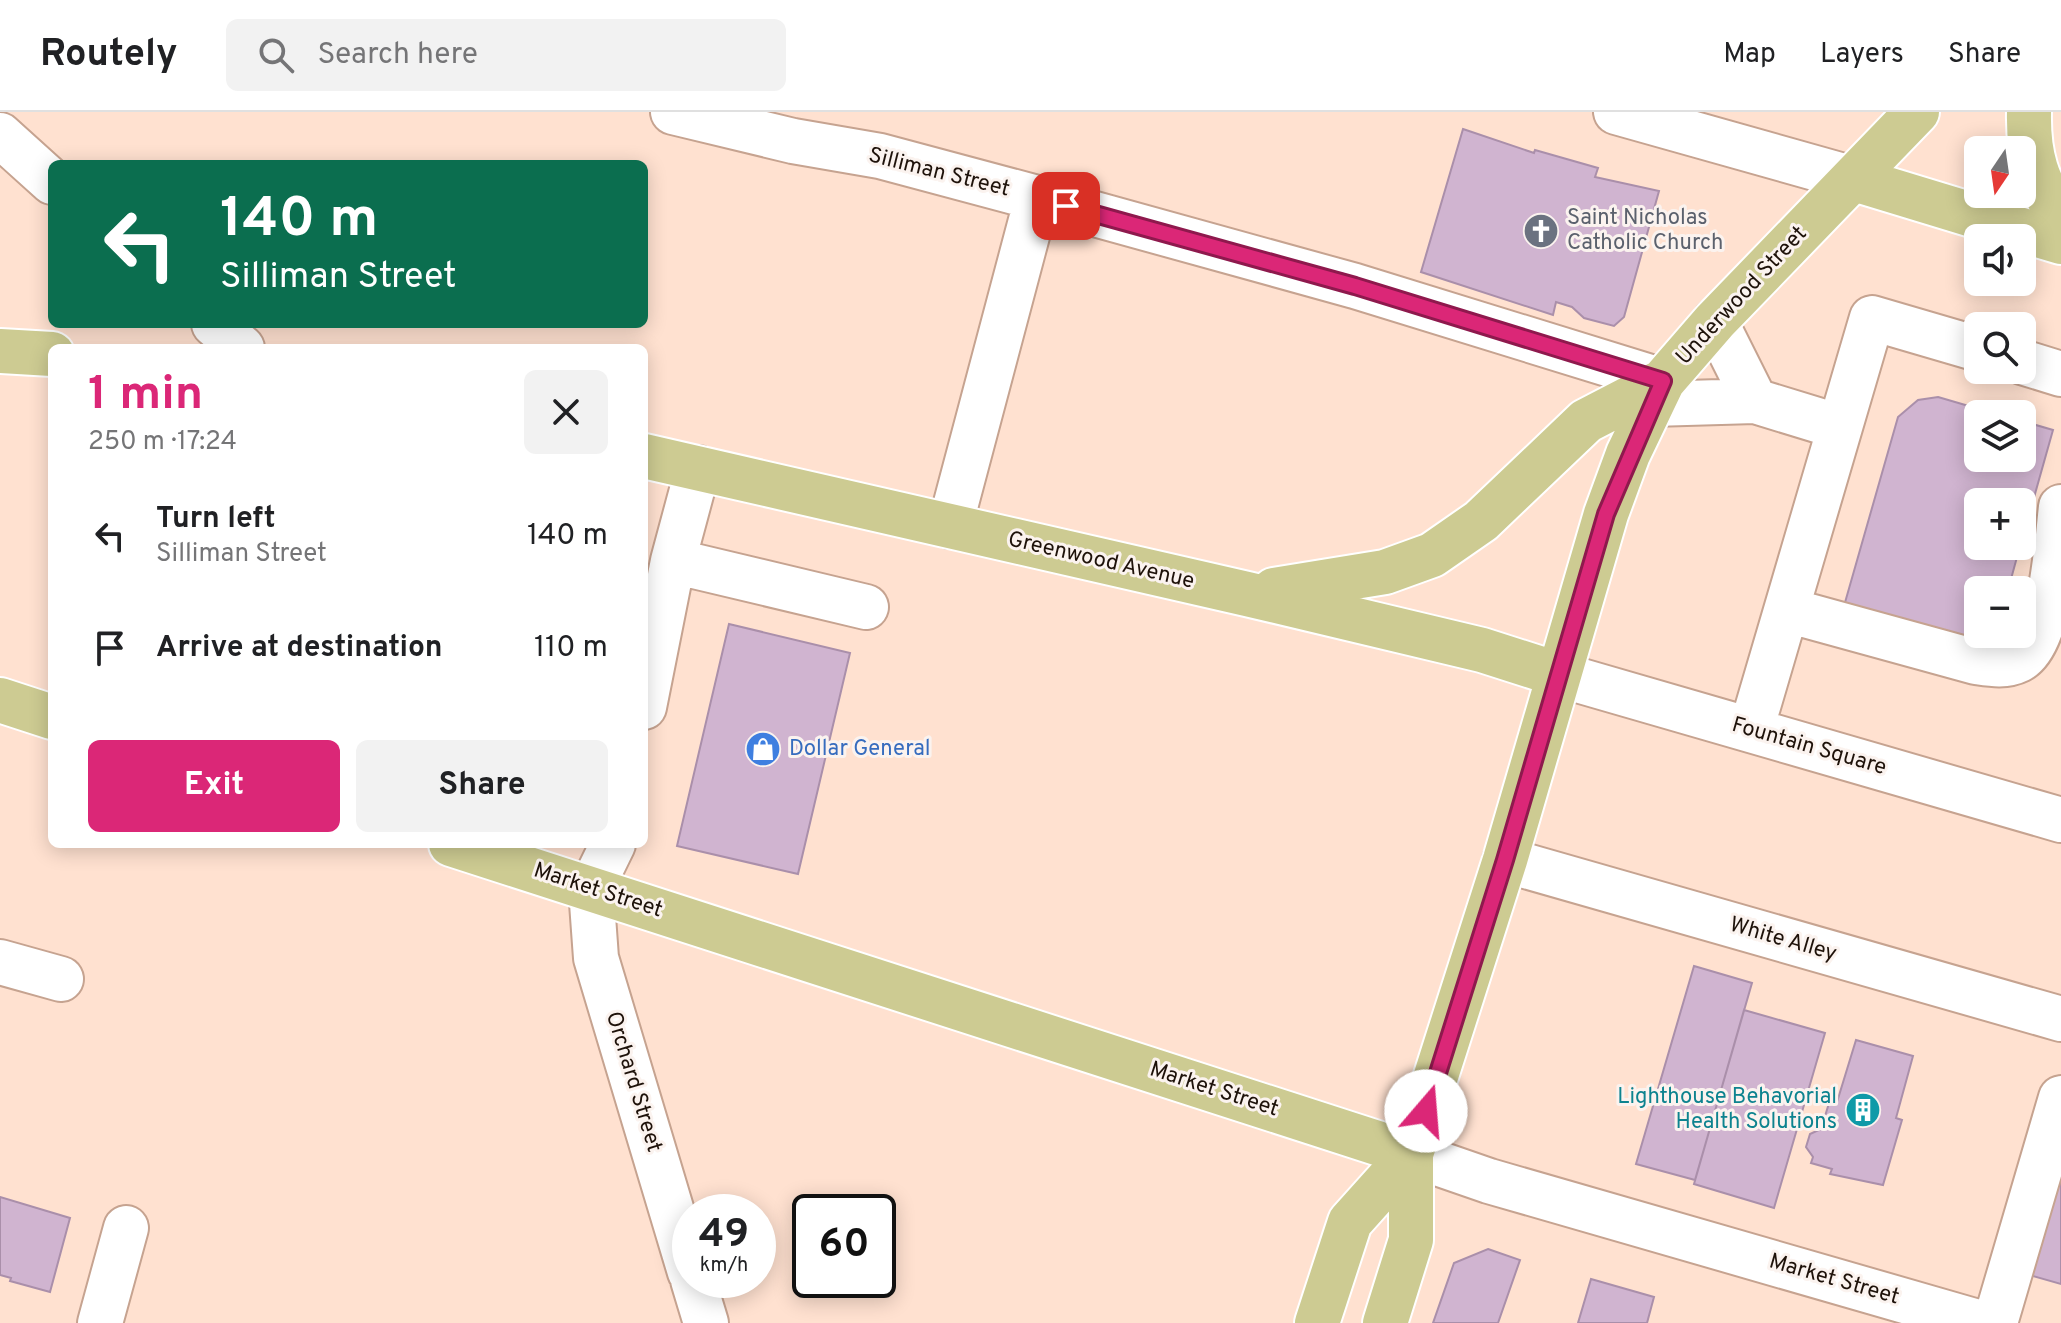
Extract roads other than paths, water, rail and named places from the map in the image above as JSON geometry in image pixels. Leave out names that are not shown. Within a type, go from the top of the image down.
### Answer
[{"type":"main road","name":"Underwood Street","points":[[1385,1323],[1411,1240],[1411,1154],[1505,860],[1606,514],[1657,393],[1715,321],[1917,112]]},
{"type":"main road","points":[[2029,112],[2028,138],[2038,183],[2061,219]]},
{"type":"main road","points":[[1854,179],[2061,242]]},
{"type":"main road","points":[[0,351],[48,354]]},
{"type":"main road","points":[[1247,594],[1385,572],[1432,555],[1481,521],[1586,421],[1657,393]]},
{"type":"main road","name":"Greenwood Avenue","points":[[648,457],[1482,650],[1557,674]]},
{"type":"main road","points":[[0,700],[48,716]]},
{"type":"main road","name":"Market Street","points":[[463,848],[1411,1154]]},
{"type":"main road","name":"Underwood Street","points":[[1317,1323],[1350,1222],[1411,1154]]},
{"type":"street","name":"Silliman Street","points":[[673,112],[793,141],[880,156],[1355,286],[1657,393],[1755,401],[1840,427]]},
{"type":"street","points":[[1616,112],[1854,179]]},
{"type":"street","points":[[0,135],[48,178]]},
{"type":"street","points":[[950,526],[1037,198]]},
{"type":"street","points":[[1751,730],[1872,318],[1964,345]]},
{"type":"street","points":[[1715,321],[1755,401]]},
{"type":"street","points":[[219,328],[237,344]]},
{"type":"street","points":[[2036,366],[2061,374]]},
{"type":"street","points":[[648,687],[673,561],[698,468]]},
{"type":"street","points":[[1787,610],[1976,662],[2005,665],[2019,661],[2036,642],[2054,574],[2061,507]]},
{"type":"street","points":[[673,561],[866,607]]},
{"type":"street","name":"Fountain Square","points":[[1557,674],[2061,820]]},
{"type":"street","points":[[591,889],[611,848]]},
{"type":"street","name":"White Alley","points":[[1505,860],[2061,1019]]},
{"type":"street","name":"Orchard Street","points":[[591,889],[596,958],[672,1212]]},
{"type":"street","points":[[0,962],[61,979]]},
{"type":"street","points":[[1995,1323],[2061,1098]]},
{"type":"street","name":"Market Street","points":[[1411,1154],[1489,1181],[1981,1323]]},
{"type":"street","points":[[100,1323],[126,1228]]},
{"type":"street","points":[[698,1298],[706,1323]]},
{"type":"place","name":"Saint Nicholas Catholic Church","points":[[1541,231]]},
{"type":"place","name":"Dollar General","points":[[763,749]]},
{"type":"place","name":"Lighthouse Behavorial Health Solutions","points":[[1863,1110]]}]
